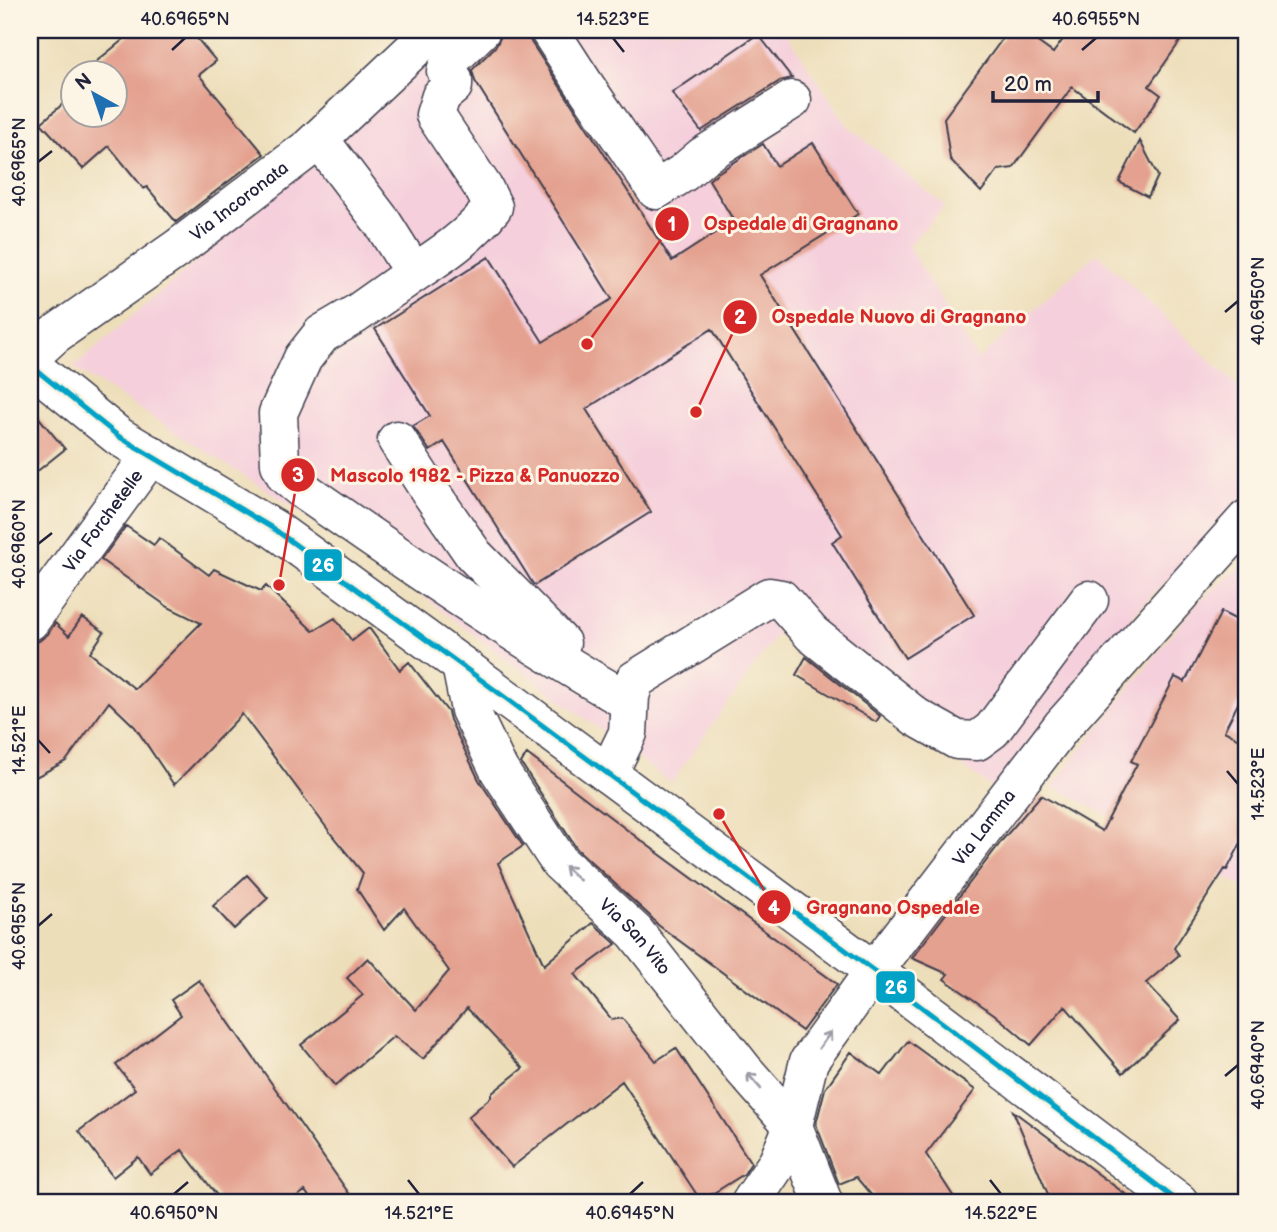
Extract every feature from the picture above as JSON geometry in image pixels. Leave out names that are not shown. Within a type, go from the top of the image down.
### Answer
[{"type":"street","name":"Via Incoronata","points":[[30,357],[54,335],[177,248],[319,139],[434,30]]},
{"type":"street","points":[[481,30],[451,60],[446,71],[453,79],[453,86],[441,96],[435,115],[493,207],[478,225],[450,249],[356,314],[322,334],[303,358],[278,413],[280,464],[286,476],[294,483],[360,530],[624,701]]},
{"type":"street","points":[[549,30],[656,190],[703,156],[792,100]]},
{"type":"street","points":[[319,139],[382,222],[414,273]]},
{"type":"street","points":[[30,365],[118,436],[274,529],[461,665],[874,971],[1179,1202]]},
{"type":"street","points":[[397,440],[474,555],[549,631],[624,701],[628,733],[608,774]]},
{"type":"street","name":"Via Forchetelle","points":[[30,621],[151,455]]},
{"type":"street","name":"Via Lamma","points":[[751,1202],[778,1163],[793,1125],[809,1061],[874,971],[1062,726],[1247,519]]},
{"type":"street","points":[[624,701],[630,696],[635,680],[768,597],[781,599],[812,634],[916,717],[957,740],[977,741],[992,730],[1089,600]]},
{"type":"street","name":"Via San Vito","points":[[461,665],[470,710],[499,771],[561,863],[635,932],[743,1069],[793,1125],[823,1202]]},
{"type":"shaded area","points":[[459,30],[784,30],[848,126],[945,206],[908,246],[978,360],[1097,253],[1247,395],[1247,503],[1139,608],[995,791],[782,627],[671,783],[364,552],[73,367],[387,99]]},
{"type":"shaded area","points":[[1247,561],[1247,889],[1052,786],[1196,604]]},
{"type":"building","points":[[135,30],[190,30],[216,61],[199,75],[264,154],[176,222],[147,187],[144,189],[109,146],[83,169],[41,123],[60,106],[60,130],[130,130],[130,60],[98,60]]},
{"type":"building","points":[[504,30],[527,30],[531,42],[672,261],[734,221],[709,180],[716,174],[763,144],[777,166],[813,143],[858,214],[760,275],[974,615],[905,658],[832,542],[842,535],[712,329],[586,409],[651,512],[533,584],[444,442],[430,451],[413,426],[430,416],[375,329],[489,257],[543,342],[612,299],[475,81],[472,70],[496,46]]},
{"type":"building","points":[[1009,30],[1021,30],[1053,53],[1070,30],[1188,30],[1149,86],[1161,95],[1134,133],[1072,87],[1013,168],[998,170],[981,192],[950,159],[944,118]]},
{"type":"building","points":[[758,34],[792,78],[780,81],[701,131],[672,93]]},
{"type":"building","points":[[1140,141],[1158,176],[1148,197],[1119,182]]},
{"type":"building","points":[[30,407],[65,449],[30,477]]},
{"type":"building","points":[[126,526],[154,545],[159,538],[209,575],[214,569],[261,591],[266,586],[313,631],[335,618],[352,641],[369,628],[400,670],[409,662],[448,712],[479,780],[523,846],[498,863],[544,965],[593,923],[616,944],[575,974],[612,1020],[622,1018],[656,1061],[676,1048],[751,1163],[744,1174],[701,1201],[622,1081],[512,1167],[468,1117],[523,1068],[467,1008],[423,1059],[394,1036],[335,1086],[301,1045],[363,995],[347,978],[368,958],[416,1010],[449,971],[404,908],[384,930],[357,889],[363,873],[242,714],[174,785],[135,727],[109,702],[66,761],[30,780],[30,643],[39,641],[48,634],[55,623],[69,636],[82,617],[104,632],[90,653],[135,689],[201,623],[168,607],[101,560]]},
{"type":"building","points":[[1221,612],[1247,625],[1247,686],[1224,731],[1247,743],[1247,831],[1227,870],[1225,869],[1174,948],[1179,955],[1146,983],[1180,1020],[1123,1073],[1065,1006],[1031,1045],[994,1014],[944,979],[948,974],[912,958],[1004,838],[1041,795],[1102,831],[1137,764],[1131,761],[1175,677],[1185,682]]},
{"type":"building","points":[[806,657],[880,716],[876,722],[796,675]]},
{"type":"building","points":[[527,754],[837,984],[802,1031],[658,925],[577,849],[521,763]]},
{"type":"building","points":[[247,875],[268,898],[234,929],[213,906]]},
{"type":"building","points":[[199,980],[355,1202],[313,1202],[305,1191],[289,1202],[222,1202],[182,1150],[150,1174],[138,1157],[113,1177],[79,1131],[135,1089],[116,1065],[181,1015],[171,1000]]},
{"type":"building","points":[[908,1041],[975,1090],[926,1154],[957,1202],[877,1202],[856,1177],[839,1184],[816,1124],[825,1089],[851,1052],[882,1075]]},
{"type":"building","points":[[1013,1111],[1136,1202],[1065,1202],[1060,1196],[1050,1199]]},
{"type":"transit line","name":"26","points":[[30,365],[118,436],[274,529],[461,665],[874,971],[1179,1202]]},
{"type":"place","name":"Ospedale di Gragnano","points":[[587,344]]},
{"type":"place","name":"Ospedale Nuovo di Gragnano","points":[[696,412]]},
{"type":"place","name":"Mascolo 1982 - Pizza & Panuozzo","points":[[279,585]]},
{"type":"place","name":"Gragnano Ospedale","points":[[719,814]]}]
